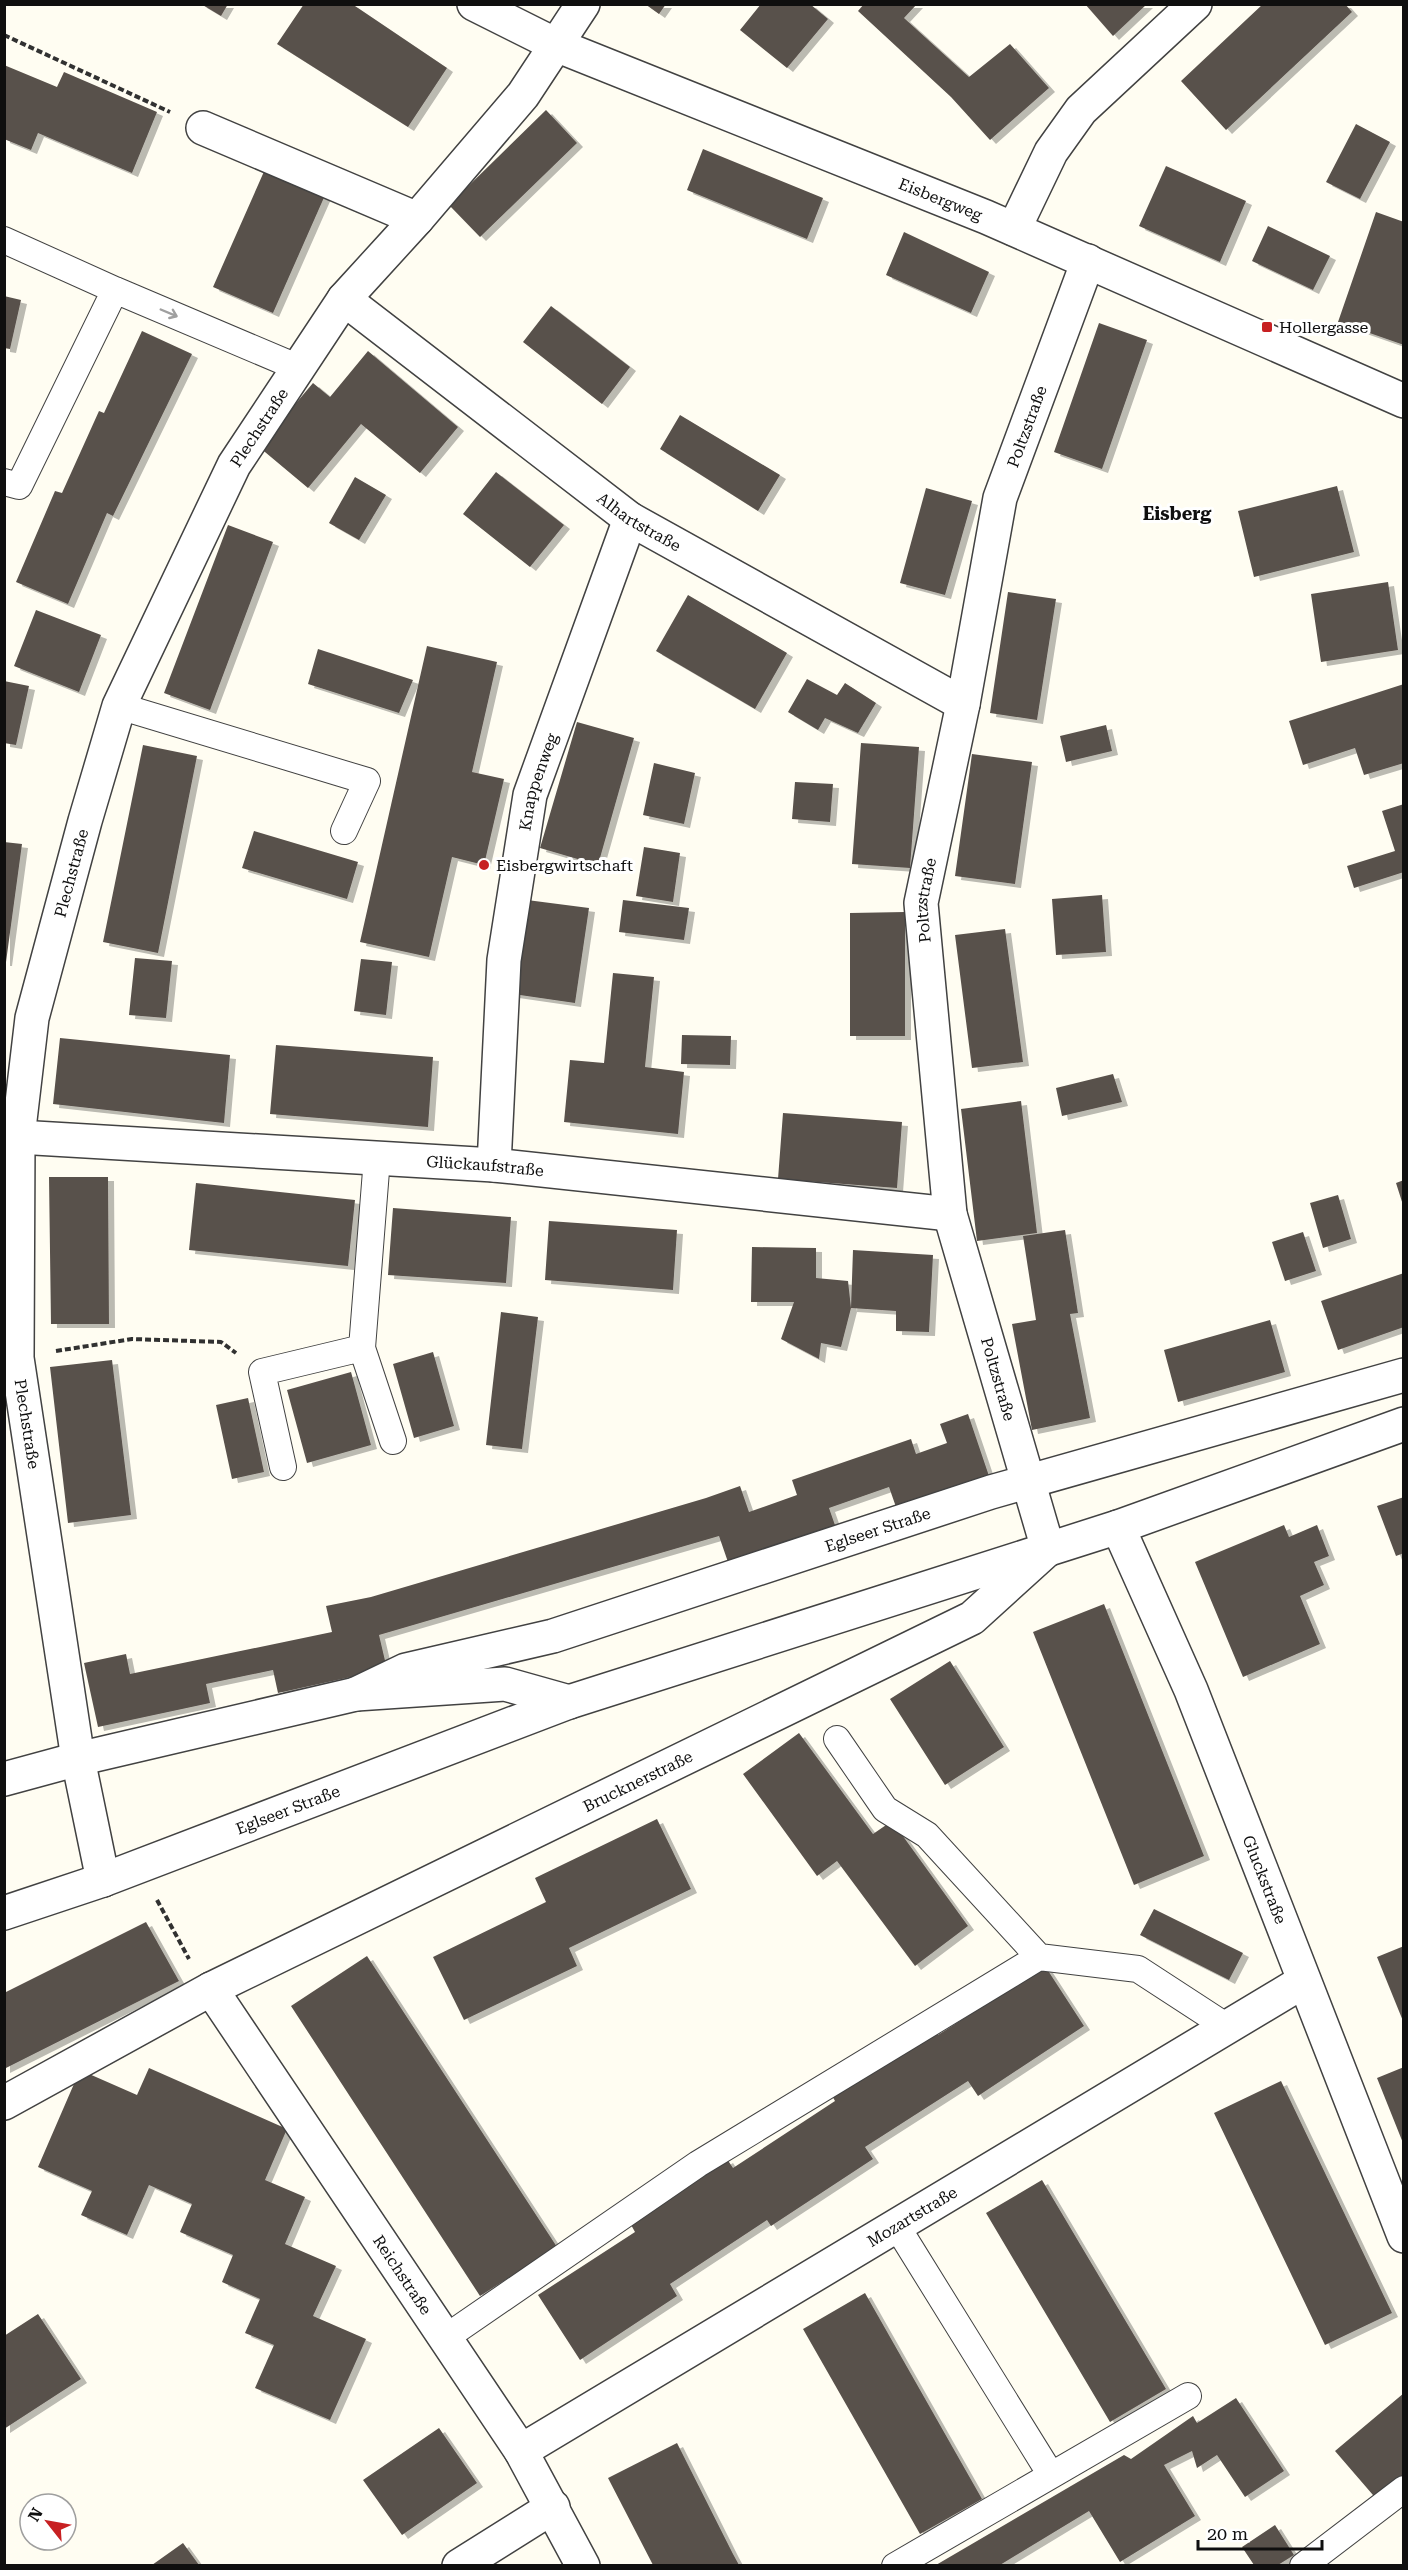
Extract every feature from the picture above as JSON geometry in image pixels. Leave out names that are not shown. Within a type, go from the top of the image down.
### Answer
[{"type":"street","name":"Eisbergweg","points":[[474,4],[556,45],[1014,229],[1404,401]]},
{"type":"street","name":"Plechstraße","points":[[103,1880],[78,1759],[17,1358],[18,1017],[85,821],[119,706],[234,465],[344,300],[523,95],[583,4]]},
{"type":"street","points":[[1014,229],[1051,152],[1081,110],[1195,4]]},
{"type":"street","points":[[203,128],[417,219]]},
{"type":"street","name":"Poltzstraße","points":[[1048,1549],[950,1214],[921,903],[963,704],[1000,498],[1088,261]]},
{"type":"street","name":"Alhartstraße","points":[[344,300],[630,519],[963,704]]},
{"type":"street","name":"Knappenweg","points":[[494,1165],[504,960],[530,795],[630,519]]},
{"type":"street","name":"Glückaufstraße","points":[[18,1137],[494,1165],[950,1214]]},
{"type":"street","name":"Eglseer Straße","points":[[356,1694],[406,1670],[553,1636],[991,1492],[1404,1375]]},
{"type":"street","name":"Eglseer Straße","points":[[4,1913],[103,1880],[569,1702],[1118,1527],[1404,1424]]},
{"type":"street","name":"Gluckstraße","points":[[1118,1527],[1191,1690],[1404,2236]]},
{"type":"street","name":"Brucknerstraße","points":[[4,2103],[211,1989],[972,1618],[1048,1549]]},
{"type":"street","name":"Eglseer Straße","points":[[4,1779],[78,1759],[356,1694],[505,1684],[569,1702]]},
{"type":"street","name":"Mozartstraße","points":[[521,2451],[1304,1981]]},
{"type":"street","name":"Reichstraße","points":[[211,1989],[521,2451],[583,2565]]},
{"type":"street","points":[[459,2565],[553,2507]]},
{"type":"lane","points":[[4,240],[115,291],[299,368]]},
{"type":"lane","points":[[4,482],[19,486],[115,291]]},
{"type":"lane","points":[[119,706],[367,781],[344,831]]},
{"type":"lane","points":[[377,1158],[362,1348],[393,1441]]},
{"type":"lane","points":[[283,1467],[262,1372],[362,1348]]},
{"type":"lane","points":[[837,1739],[885,1809],[927,1835],[1039,1957]]},
{"type":"lane","points":[[445,2338],[698,2164],[1039,1957],[1138,1969],[1227,2027]]},
{"type":"lane","points":[[896,2225],[1051,2475]]},
{"type":"lane","points":[[896,2565],[1188,2396]]},
{"type":"lane","points":[[1303,2565],[1404,2488]]},
{"type":"path","points":[[4,35],[203,128]]},
{"type":"path","points":[[17,1358],[132,1339],[222,1342],[262,1372]]},
{"type":"path","points":[[155,1897],[191,1962]]},
{"type":"building","points":[[201,4],[228,4],[221,16]]},
{"type":"building","points":[[304,4],[352,4],[447,68],[408,127],[277,44]]},
{"type":"building","points":[[645,4],[666,4],[659,14]]},
{"type":"building","points":[[761,4],[810,4],[828,19],[787,68],[740,30]]},
{"type":"building","points":[[864,4],[917,4],[904,18],[969,77],[1010,44],[1049,88],[990,140],[951,97],[858,11]]},
{"type":"building","points":[[1085,4],[1147,4],[1113,36]]},
{"type":"building","points":[[1263,4],[1345,4],[1352,12],[1226,130],[1181,81]]},
{"type":"building","points":[[4,65],[57,87],[64,72],[157,112],[132,173],[38,133],[31,150],[4,139]]},
{"type":"building","points":[[546,110],[577,143],[480,237],[449,205]]},
{"type":"building","points":[[1356,124],[1390,142],[1360,199],[1326,182]]},
{"type":"building","points":[[703,149],[823,198],[807,239],[687,190]]},
{"type":"building","points":[[1166,166],[1246,201],[1220,262],[1139,226]]},
{"type":"building","points":[[266,167],[326,193],[273,313],[213,287]]},
{"type":"building","points":[[1376,212],[1404,222],[1404,345],[1338,322]]},
{"type":"building","points":[[1268,226],[1330,256],[1313,290],[1252,261]]},
{"type":"building","points":[[904,232],[989,272],[971,313],[886,275]]},
{"type":"building","points":[[4,296],[21,300],[10,349],[4,348]]},
{"type":"building","points":[[551,306],[630,367],[602,404],[523,342]]},
{"type":"building","points":[[1099,323],[1147,340],[1102,469],[1054,452]]},
{"type":"building","points":[[142,331],[192,354],[113,516],[107,513],[68,604],[16,582],[55,491],[62,493],[99,411],[104,413]]},
{"type":"building","points":[[368,351],[458,427],[420,473],[361,424],[308,488],[259,447],[313,383],[330,397]]},
{"type":"building","points":[[680,415],[780,475],[758,511],[660,449]]},
{"type":"building","points":[[496,472],[564,525],[530,567],[463,514]]},
{"type":"building","points":[[355,477],[386,495],[359,540],[329,523]]},
{"type":"building","points":[[1337,486],[1354,552],[1254,577],[1238,511]]},
{"type":"building","points":[[926,488],[972,501],[945,595],[900,583]]},
{"type":"building","points":[[228,525],[273,542],[210,710],[164,693]]},
{"type":"building","points":[[1388,582],[1398,650],[1321,662],[1311,594]]},
{"type":"building","points":[[1008,592],[1056,599],[1037,720],[990,713]]},
{"type":"building","points":[[688,595],[787,653],[755,709],[656,651]]},
{"type":"building","points":[[36,610],[101,635],[79,692],[14,666]]},
{"type":"building","points":[[427,646],[497,662],[472,772],[504,779],[484,865],[452,857],[429,957],[360,942]]},
{"type":"building","points":[[318,649],[413,680],[399,713],[308,684]]},
{"type":"building","points":[[807,679],[837,695],[845,683],[876,703],[858,733],[825,718],[818,730],[788,712]]},
{"type":"building","points":[[4,681],[29,686],[16,745],[4,743]]},
{"type":"building","points":[[1404,684],[1404,763],[1364,775],[1355,748],[1303,765],[1289,721]]},
{"type":"building","points":[[577,722],[634,738],[598,865],[540,848]]},
{"type":"building","points":[[1106,725],[1112,751],[1066,762],[1060,736]]},
{"type":"building","points":[[861,743],[919,747],[910,868],[852,864]]},
{"type":"building","points":[[143,745],[197,756],[158,953],[103,942]]},
{"type":"building","points":[[972,754],[1032,762],[1015,884],[955,876]]},
{"type":"building","points":[[654,763],[695,773],[684,824],[643,815]]},
{"type":"building","points":[[795,782],[833,784],[830,822],[792,819]]},
{"type":"building","points":[[1404,804],[1404,872],[1354,888],[1347,866],[1395,851],[1382,811]]},
{"type":"building","points":[[254,831],[358,862],[347,899],[242,868]]},
{"type":"building","points":[[4,842],[22,844],[6,962],[4,962]]},
{"type":"building","points":[[644,847],[680,853],[673,902],[636,896]]},
{"type":"building","points":[[1102,895],[1106,952],[1056,955],[1052,899]]},
{"type":"building","points":[[527,900],[589,908],[575,1003],[513,994]]},
{"type":"building","points":[[623,900],[689,908],[684,940],[619,932]]},
{"type":"building","points":[[905,912],[905,1036],[850,1036],[850,913]]},
{"type":"building","points":[[1005,929],[1023,1062],[972,1068],[955,935]]},
{"type":"building","points":[[135,958],[172,961],[166,1018],[129,1015]]},
{"type":"building","points":[[361,959],[392,962],[386,1015],[354,1011]]},
{"type":"building","points":[[613,973],[654,977],[645,1067],[684,1072],[678,1134],[564,1122],[570,1060],[604,1063]]},
{"type":"building","points":[[682,1035],[731,1036],[730,1065],[681,1064]]},
{"type":"building","points":[[60,1038],[230,1055],[224,1123],[53,1104]]},
{"type":"building","points":[[276,1045],[433,1057],[428,1127],[270,1114]]},
{"type":"building","points":[[1113,1074],[1122,1102],[1062,1116],[1056,1088]]},
{"type":"building","points":[[1021,1101],[1037,1233],[977,1241],[961,1109]]},
{"type":"building","points":[[783,1113],[902,1122],[897,1188],[778,1179]]},
{"type":"building","points":[[49,1177],[108,1177],[109,1324],[51,1324]]},
{"type":"building","points":[[1404,1180],[1404,1204],[1403,1205],[1396,1183]]},
{"type":"building","points":[[196,1183],[355,1200],[348,1266],[189,1250]]},
{"type":"building","points":[[1338,1195],[1351,1239],[1323,1248],[1310,1203]]},
{"type":"building","points":[[393,1208],[511,1217],[506,1283],[388,1275]]},
{"type":"building","points":[[549,1221],[677,1230],[673,1290],[545,1280]]},
{"type":"building","points":[[1065,1230],[1078,1313],[1070,1314],[1090,1418],[1032,1430],[1012,1324],[1036,1320],[1023,1236]]},
{"type":"building","points":[[1303,1232],[1316,1271],[1285,1281],[1272,1242]]},
{"type":"building","points":[[752,1247],[816,1248],[816,1278],[848,1281],[851,1308],[841,1347],[821,1343],[819,1359],[781,1339],[794,1302],[751,1302]]},
{"type":"building","points":[[853,1250],[933,1255],[929,1332],[896,1331],[896,1311],[851,1308]]},
{"type":"building","points":[[1404,1273],[1404,1327],[1338,1350],[1321,1301]]},
{"type":"building","points":[[501,1312],[538,1317],[522,1449],[486,1445]]},
{"type":"building","points":[[1270,1320],[1285,1372],[1178,1402],[1164,1350]]},
{"type":"building","points":[[433,1352],[454,1426],[414,1438],[393,1364]]},
{"type":"building","points":[[112,1360],[131,1515],[68,1523],[50,1367]]},
{"type":"building","points":[[351,1372],[371,1445],[307,1463],[287,1390]]},
{"type":"building","points":[[248,1398],[264,1472],[232,1479],[216,1405]]},
{"type":"building","points":[[968,1414],[989,1476],[896,1507],[889,1487],[829,1508],[836,1528],[729,1565],[719,1536],[379,1635],[387,1669],[278,1693],[273,1670],[206,1684],[210,1703],[98,1727],[84,1663],[126,1654],[130,1674],[332,1632],[326,1606],[371,1597],[740,1486],[749,1512],[797,1495],[792,1480],[911,1439],[916,1454],[947,1443],[940,1424]]},
{"type":"building","points":[[1404,1497],[1404,1553],[1396,1556],[1377,1506]]},
{"type":"building","points":[[1284,1525],[1289,1537],[1317,1525],[1329,1556],[1314,1562],[1324,1585],[1300,1596],[1320,1644],[1243,1677],[1195,1562]]},
{"type":"building","points":[[1104,1604],[1204,1856],[1134,1885],[1033,1632]]},
{"type":"building","points":[[950,1661],[1004,1747],[945,1785],[890,1699]]},
{"type":"building","points":[[799,1733],[873,1834],[892,1821],[968,1926],[915,1966],[837,1861],[817,1876],[743,1774]]},
{"type":"building","points":[[657,1819],[691,1889],[569,1948],[577,1966],[464,2020],[433,1957],[546,1902],[535,1878]]},
{"type":"building","points":[[1154,1909],[1243,1953],[1229,1980],[1140,1935]]},
{"type":"building","points":[[146,1922],[179,1981],[4,2069],[4,1993]]},
{"type":"building","points":[[1404,1946],[1404,2021],[1403,2021],[1377,1957]]},
{"type":"building","points":[[367,1956],[557,2247],[480,2296],[291,2006]]},
{"type":"building","points":[[1045,1966],[1084,2026],[978,2096],[968,2081],[865,2147],[873,2159],[771,2226],[767,2220],[670,2284],[677,2296],[580,2360],[538,2295],[635,2232],[630,2223],[727,2159],[733,2168],[835,2101],[830,2092],[932,2025],[938,2035]]},
{"type":"building","points":[[1404,2067],[1404,2143],[1403,2143],[1377,2078]]},
{"type":"building","points":[[149,2068],[287,2129],[265,2180],[305,2197],[285,2244],[336,2266],[313,2316],[366,2339],[330,2420],[255,2388],[274,2345],[245,2333],[260,2299],[222,2282],[233,2255],[180,2232],[192,2204],[149,2185],[127,2235],[81,2215],[92,2191],[38,2167],[80,2070],[137,2095]]},
{"type":"building","points":[[1281,2081],[1392,2313],[1325,2345],[1214,2113]]},
{"type":"building","points":[[1042,2180],[1166,2389],[1110,2422],[986,2213]]},
{"type":"building","points":[[865,2293],[982,2499],[920,2534],[803,2329]]},
{"type":"building","points":[[38,2314],[81,2379],[4,2429],[4,2336]]},
{"type":"building","points":[[1404,2393],[1404,2481],[1379,2502],[1335,2451]]},
{"type":"building","points":[[1236,2398],[1284,2471],[1245,2497],[1217,2455],[1197,2468],[1192,2451],[1164,2465],[1195,2516],[1120,2562],[1089,2511],[1000,2565],[936,2565],[1124,2455],[1131,2459],[1193,2416],[1197,2423]]},
{"type":"building","points":[[439,2428],[477,2483],[402,2535],[363,2480]]},
{"type":"building","points":[[677,2443],[739,2565],[653,2565],[608,2478]]},
{"type":"building","points":[[1275,2525],[1294,2555],[1278,2565],[1254,2565],[1242,2547]]},
{"type":"building","points":[[183,2543],[199,2565],[152,2565]]},
{"type":"place","name":"Hollergasse","points":[[1267,327]]},
{"type":"place","name":"Eisbergwirtschaft","points":[[484,865]]},
{"type":"district","name":"Eisberg","points":[[1177,513]]}]
